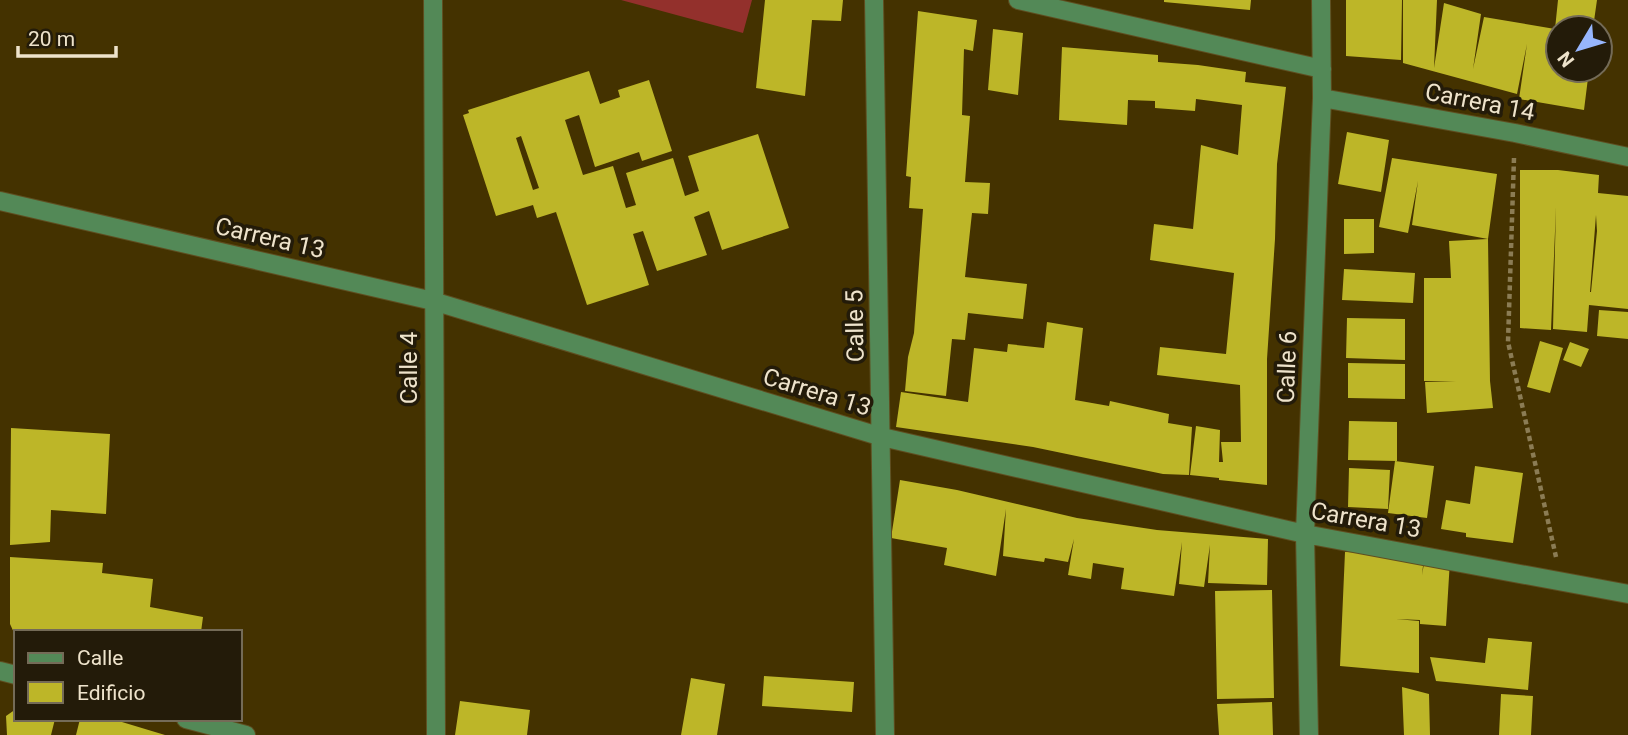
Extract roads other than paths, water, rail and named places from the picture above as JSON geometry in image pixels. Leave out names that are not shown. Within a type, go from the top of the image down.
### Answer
[{"type":"street","name":"Calle 4","points":[[433,0],[436,735]]},
{"type":"street","name":"Calle 5","points":[[874,0],[885,735]]},
{"type":"street","points":[[1018,0],[1322,69]]},
{"type":"street","name":"Calle 6","points":[[1309,735],[1305,534],[1322,98],[1321,0]]},
{"type":"street","name":"Carrera 14","points":[[1322,98],[1515,133],[1628,157]]},
{"type":"street","name":"Carrera 13","points":[[0,201],[433,301],[881,437],[1305,534],[1628,594]]},
{"type":"street","points":[[194,721],[246,735]]}]
